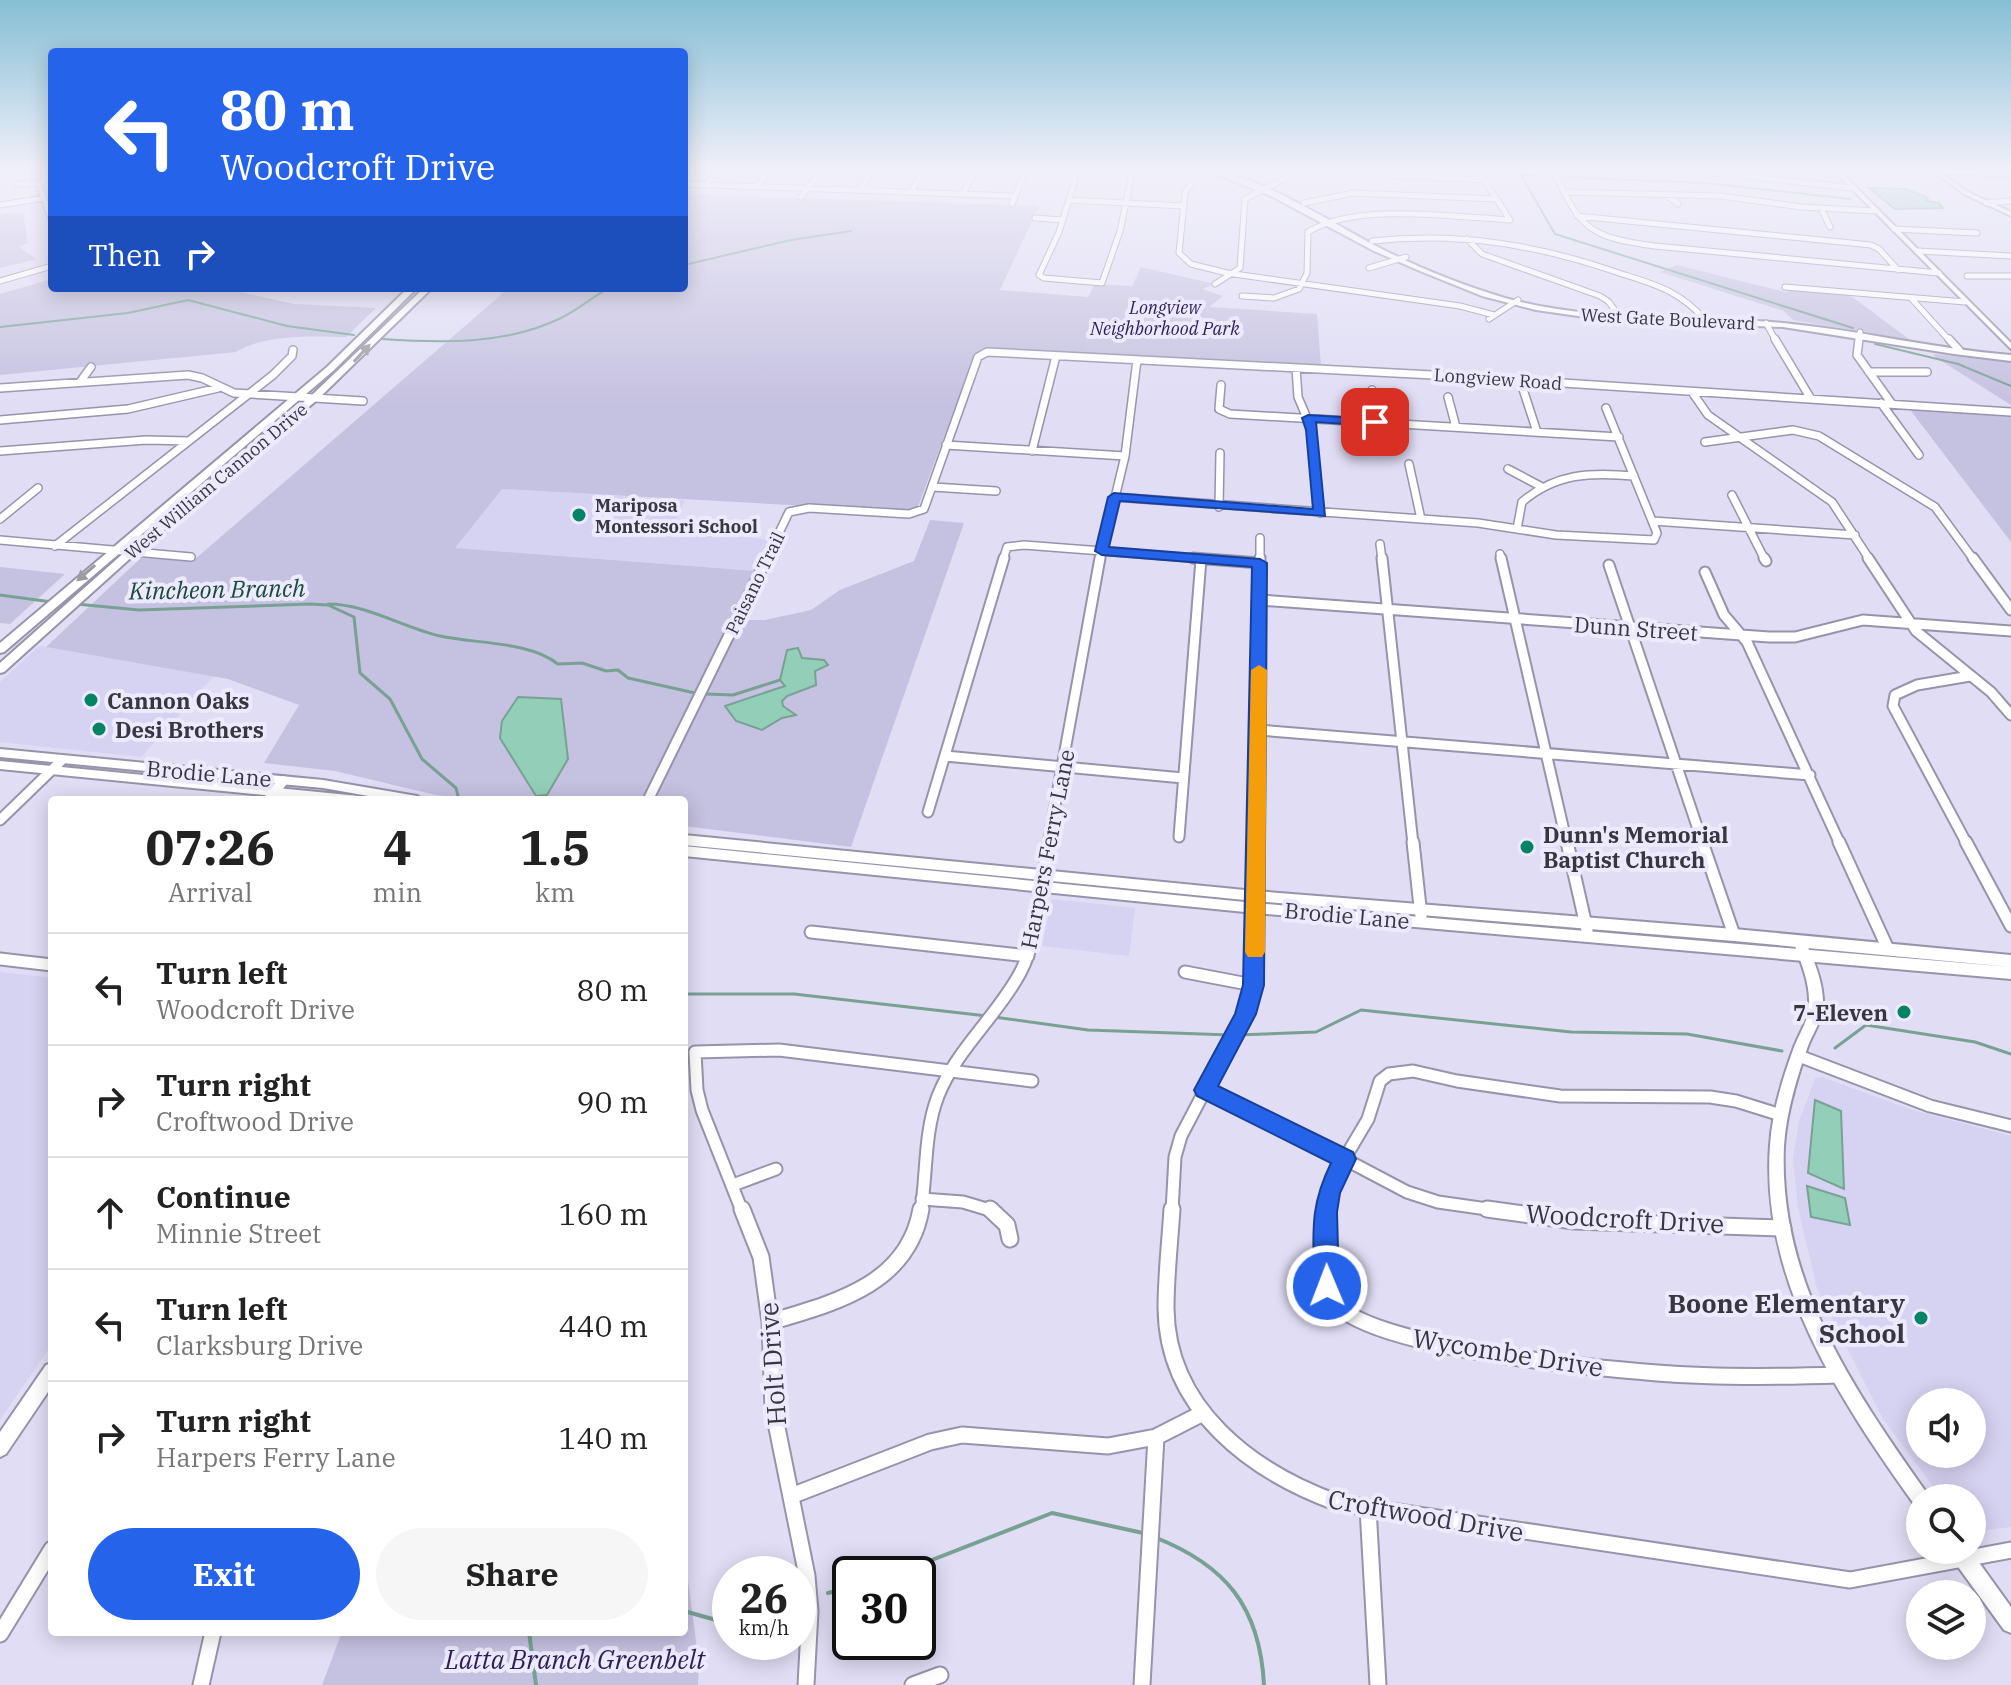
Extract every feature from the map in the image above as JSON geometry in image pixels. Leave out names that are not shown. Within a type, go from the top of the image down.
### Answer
[{"type":"main road","name":"West Gate Boulevard","points":[[1385,249],[1516,301],[1586,316],[1788,321],[2011,356]]},
{"type":"main road","name":"West Gate Boulevard","points":[[1386,249],[1403,258]]},
{"type":"main road","name":"West William Cannon Drive","points":[[0,651],[112,551],[333,366],[408,292]]},
{"type":"main road","name":"West William Cannon Drive","points":[[0,669],[131,552],[314,398],[424,292]]},
{"type":"main road","name":"West Gate Boulevard","points":[[1516,301],[1618,315],[1766,323],[1860,334],[1930,350],[2011,356]]},
{"type":"main road","points":[[0,651],[16,655]]},
{"type":"main road","name":"Brodie Lane","points":[[0,753],[56,765],[326,796]]},
{"type":"main road","name":"Brodie Lane","points":[[0,765],[56,765]]},
{"type":"main road","name":"Brodie Lane","points":[[276,790],[395,796]]},
{"type":"main road","name":"Brodie Lane","points":[[688,840],[1042,882]]},
{"type":"main road","name":"Brodie Lane","points":[[688,851],[1801,947],[2011,973]]},
{"type":"main road","name":"Brodie Lane","points":[[1587,929],[1734,935],[1801,947],[1888,949],[2011,961]]},
{"type":"street","points":[[1051,249],[1040,276],[1102,283],[1114,249]]},
{"type":"street","points":[[1179,249],[1181,258],[1191,264],[1234,274],[1460,306],[1491,317],[1516,301]]},
{"type":"street","points":[[1215,284],[1234,274],[1241,264],[1241,249]]},
{"type":"street","points":[[1242,296],[1281,297],[1296,291],[1303,283],[1307,249]]},
{"type":"street","points":[[1475,249],[1486,256],[1604,298],[1618,315]]},
{"type":"street","points":[[1539,249],[1672,292],[1690,302],[1704,319]]},
{"type":"street","points":[[1687,249],[1939,273]]},
{"type":"street","points":[[1878,249],[1898,270]]},
{"type":"street","points":[[1915,249],[2011,347]]},
{"type":"street","points":[[1918,251],[2011,256]]},
{"type":"street","points":[[1369,268],[1403,258]]},
{"type":"street","points":[[0,281],[48,267]]},
{"type":"street","points":[[1967,276],[2011,276]]},
{"type":"street","points":[[1785,287],[1965,302]]},
{"type":"street","points":[[1911,298],[1959,350]]},
{"type":"street","points":[[1766,323],[1811,399]]},
{"type":"street","points":[[1860,334],[1857,355],[1892,404]]},
{"type":"street","points":[[55,546],[248,394],[288,361],[293,350]]},
{"type":"street","name":"Longview Road","points":[[985,353],[1520,380],[2011,412]]},
{"type":"street","name":"Paisano Trail","points":[[650,796],[789,512],[809,508],[915,514],[924,509],[978,357],[985,353]]},
{"type":"street","points":[[1032,451],[1056,356]]},
{"type":"street","name":"Harpers Ferry Lane","points":[[770,1322],[848,1298],[884,1276],[910,1245],[918,1225],[933,1111],[951,1073],[1001,1005],[1028,956],[1102,551],[1125,456],[1137,360]]},
{"type":"street","points":[[80,382],[91,367]]},
{"type":"street","points":[[1296,368],[1297,391],[1312,430],[1320,513]]},
{"type":"street","points":[[1869,372],[1927,372]]},
{"type":"street","points":[[0,388],[188,375],[206,377],[218,388]]},
{"type":"street","points":[[1520,380],[1537,432]]},
{"type":"street","points":[[1221,385],[1219,409],[1225,413],[1619,437]]},
{"type":"street","points":[[0,420],[128,409],[218,388],[248,394],[363,401]]},
{"type":"street","points":[[1372,390],[1375,422]]},
{"type":"street","points":[[1692,392],[1704,411],[1823,494],[1841,513],[1922,638],[1998,699],[2011,715]]},
{"type":"street","points":[[1448,397],[1456,427]]},
{"type":"street","points":[[1881,403],[1919,455]]},
{"type":"street","points":[[1114,497],[1219,507],[1421,519],[1556,535],[1654,540],[1657,533],[1653,521],[1606,408]]},
{"type":"street","points":[[1705,442],[1793,430],[1815,434],[1858,463],[1923,498],[1940,513],[2011,610]]},
{"type":"street","points":[[0,451],[146,440],[189,441]]},
{"type":"street","points":[[946,445],[1125,456]]},
{"type":"street","points":[[1219,507],[1220,453]]},
{"type":"street","points":[[1409,464],[1421,519]]},
{"type":"street","points":[[1508,469],[1542,487]]},
{"type":"street","points":[[1517,529],[1522,502],[1558,478],[1580,473],[1634,476]]},
{"type":"street","points":[[933,487],[996,491]]},
{"type":"street","points":[[0,519],[38,488]]},
{"type":"street","points":[[1732,495],[1766,561]]},
{"type":"street","points":[[1653,521],[1855,535]]},
{"type":"street","name":"Croftwood Drive","points":[[1260,538],[1253,985],[1239,1027],[1181,1136],[1175,1157],[1166,1310],[1175,1357],[1203,1413],[1226,1441],[1252,1464],[1281,1482],[1338,1503],[1816,1577],[1850,1580],[1925,1564]]},
{"type":"street","points":[[0,540],[191,557]]},
{"type":"street","points":[[928,812],[1004,550],[1019,544],[1260,563]]},
{"type":"street","points":[[1380,544],[1421,915]]},
{"type":"street","points":[[1500,554],[1587,929]]},
{"type":"street","points":[[1179,837],[1201,559]]},
{"type":"street","points":[[1609,565],[1734,935]]},
{"type":"street","points":[[1705,572],[1724,615],[1743,636],[1888,949]]},
{"type":"street","name":"Dunn Street","points":[[1260,600],[1743,636],[1795,637],[1855,621],[2011,631]]},
{"type":"street","points":[[1970,676],[1907,688],[1895,695],[1893,706],[2011,926]]},
{"type":"street","points":[[1259,730],[1810,775]]},
{"type":"street","points":[[945,756],[1183,778]]},
{"type":"street","points":[[0,820],[56,765]]},
{"type":"street","points":[[811,932],[1028,956]]},
{"type":"street","points":[[1801,947],[1815,984],[1816,1008],[1781,1115],[1776,1182],[1783,1228],[1802,1296],[1839,1375],[1910,1484]]},
{"type":"street","points":[[0,959],[48,965]]},
{"type":"street","points":[[1185,972],[1253,985]]},
{"type":"street","name":"Holt Drive","points":[[806,1685],[810,1611],[807,1576],[773,1408],[770,1322],[761,1257],[702,1110],[697,1090],[695,1052],[739,1049],[907,1064],[951,1073]]},
{"type":"street","points":[[1799,1056],[1930,1106],[2011,1126]]},
{"type":"street","name":"Wycombe Drive","points":[[1781,1115],[1710,1097],[1560,1096],[1399,1071],[1380,1081],[1368,1119],[1328,1193],[1325,1212],[1327,1286],[1333,1301],[1359,1322],[1449,1348],[1625,1371],[1761,1377],[1839,1375]]},
{"type":"street","points":[[951,1073],[1032,1081]]},
{"type":"street","name":"Woodcroft Drive","points":[[1205,1090],[1407,1192],[1438,1202],[1574,1221],[1783,1228]]},
{"type":"street","points":[[733,1185],[776,1169]]},
{"type":"street","points":[[922,1199],[987,1206],[1009,1224],[1010,1239]]},
{"type":"street","points":[[2,1442],[48,1377]]},
{"type":"street","points":[[791,1496],[930,1442],[962,1435],[1108,1446],[1156,1437],[1203,1413]]},
{"type":"street","points":[[1142,1685],[1156,1437]]},
{"type":"street","points":[[1368,1508],[1378,1685]]},
{"type":"street","name":"Croftwood Drive","points":[[1986,1553],[2011,1550]]},
{"type":"street","points":[[0,1634],[48,1556]]},
{"type":"street","points":[[1968,1564],[2011,1623]]},
{"type":"street","points":[[201,1685],[212,1636]]},
{"type":"street","points":[[913,1685],[940,1675]]},
{"type":"shaded area","name":"Mariposa Montessori School","points":[[502,489],[685,500],[671,530],[771,540],[756,571],[454,548]]},
{"type":"shaded area","name":"Cannon Oaks","points":[[39,646],[214,676],[141,757],[0,742],[0,682]]},
{"type":"shaded area","points":[[798,648],[802,658],[824,660],[828,665],[815,671],[816,685],[782,701],[783,706],[796,715],[782,718],[762,730],[736,721],[725,706],[785,686],[780,680],[787,650]]},
{"type":"shaded area","points":[[518,697],[561,699],[568,759],[547,795],[536,796],[500,738],[502,721]]},
{"type":"shaded area","points":[[1052,899],[1135,908],[1129,956],[1042,946]]},
{"type":"shaded area","points":[[0,972],[48,978],[48,1350],[0,1420]]},
{"type":"shaded area","name":"Boone Elementary School","points":[[1822,1077],[1912,1110],[2011,1136],[2011,1527],[1986,1530],[1986,1484],[1932,1484],[1920,1468],[1986,1468],[1986,1388],[1906,1388],[1906,1450],[1883,1419],[1817,1288],[1798,1208],[1793,1158],[1799,1122],[1815,1078]]},
{"type":"shaded area","points":[[1815,1100],[1841,1111],[1844,1189],[1808,1173]]},
{"type":"shaded area","points":[[1807,1186],[1845,1198],[1850,1225],[1811,1217]]},
{"type":"green space","points":[[0,249],[21,249],[37,259],[0,268]]},
{"type":"green space","name":"Longview Neighborhood Park","points":[[688,249],[1019,249],[1000,290],[1088,297],[1095,284],[1132,286],[1141,267],[1215,284],[1202,289],[1223,296],[1209,307],[1317,314],[1321,366],[985,350],[975,354],[916,512],[502,489],[455,548],[756,571],[739,620],[765,620],[811,610],[840,590],[914,561],[930,520],[964,523],[851,847],[688,827],[688,796],[444,796],[335,771],[264,763],[299,705],[228,679],[46,647],[141,558],[194,560],[504,292],[688,292]]},
{"type":"green space","points":[[1677,265],[1785,292],[1801,289],[1847,293],[1910,340],[1793,320],[1784,311],[1660,272]]},
{"type":"green space","points":[[48,280],[48,292],[240,292],[294,304],[376,308],[346,337],[289,337],[260,342],[236,352],[0,375],[0,294]]},
{"type":"green space","points":[[1934,354],[2011,362],[2011,405],[1935,357]]},
{"type":"green space","points":[[1908,407],[2003,412],[2011,417],[2011,542]]},
{"type":"green space","points":[[0,567],[65,574],[10,624],[0,623]]},
{"type":"green space","name":"Latta Branch Greenbelt","points":[[688,1580],[699,1664],[698,1685],[322,1685],[340,1636],[688,1636]]},
{"type":"waterway","points":[[688,264],[754,249]]},
{"type":"waterway","points":[[1601,249],[1853,328]]},
{"type":"waterway","points":[[382,339],[451,341],[496,338],[540,327],[561,318],[603,292]]},
{"type":"waterway","points":[[0,327],[128,313],[188,300],[287,326],[354,335]]},
{"type":"waterway","points":[[1875,344],[1958,364],[2011,386]]},
{"type":"waterway","name":"Kincheon Branch","points":[[0,595],[52,602]]},
{"type":"waterway","name":"Kincheon Branch","points":[[76,604],[139,610],[310,604],[328,605],[354,617],[360,673],[390,699],[422,759],[456,788],[458,796]]},
{"type":"waterway","points":[[328,604],[356,608],[440,636],[517,647],[558,664],[582,663],[606,671],[618,670],[628,678],[695,693]]},
{"type":"waterway","points":[[705,694],[733,695],[780,680]]},
{"type":"waterway","points":[[688,994],[794,994],[987,1016]]},
{"type":"waterway","points":[[1237,1035],[1316,1032],[1361,1010],[1571,1032],[1687,1034],[1782,1051]]},
{"type":"waterway","points":[[994,1017],[1088,1030],[1230,1035]]},
{"type":"waterway","points":[[1835,1048],[1866,1025],[1975,1042],[2011,1054]]},
{"type":"waterway","points":[[936,1558],[1052,1513],[1143,1533]]},
{"type":"waterway","points":[[1154,1537],[1201,1561],[1234,1592],[1255,1633],[1264,1685]]},
{"type":"waterway","points":[[828,1593],[832,1592]]},
{"type":"waterway","points":[[688,1612],[712,1619]]},
{"type":"waterway","name":"Kincheon Branch","points":[[530,1636],[536,1685]]},
{"type":"slow traffic","points":[[1255,952],[1259,670]]},
{"type":"place","name":"Mariposa Montessori School","points":[[579,515]]},
{"type":"place","name":"Cannon Oaks","points":[[91,700]]},
{"type":"place","name":"Desi Brothers","points":[[99,729]]},
{"type":"place","name":"Dunn's Memorial Baptist Church","points":[[1527,847]]},
{"type":"place","name":"7-Eleven","points":[[1904,1012]]},
{"type":"place","name":"Boone Elementary School","points":[[1921,1318]]},
{"type":"route","points":[[1327,1286],[1325,1212],[1328,1193],[1345,1159],[1205,1090],[1245,1014],[1253,985],[1260,563],[1102,551],[1114,497],[1320,513],[1312,430],[1308,418],[1375,422]]}]
